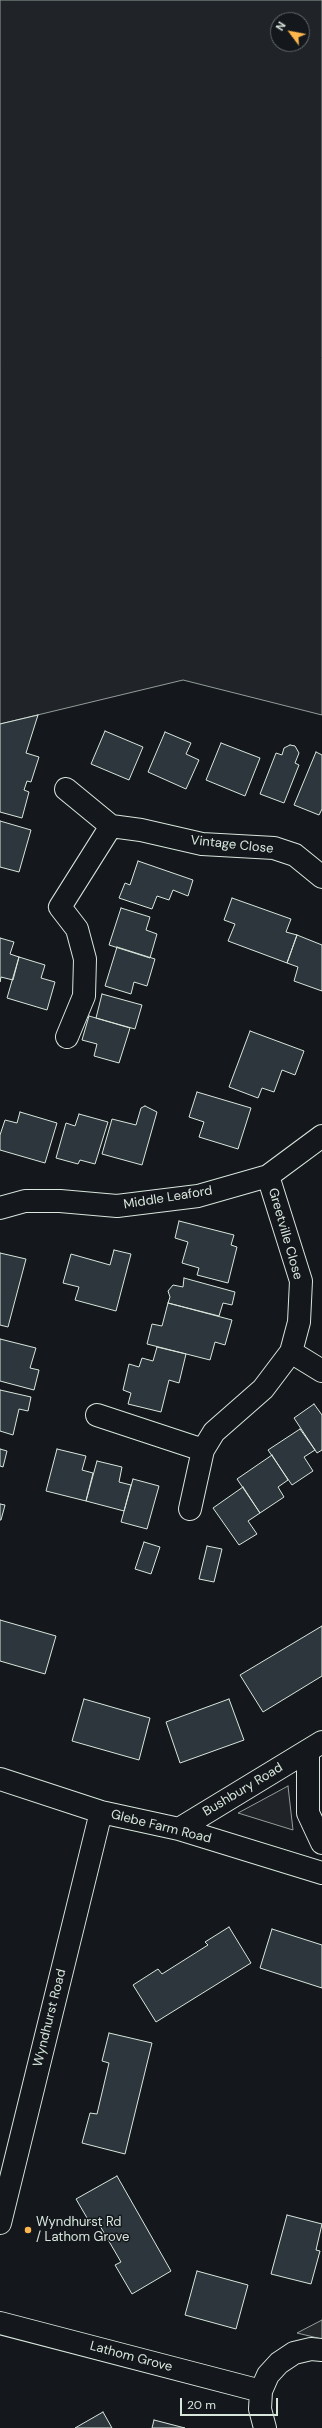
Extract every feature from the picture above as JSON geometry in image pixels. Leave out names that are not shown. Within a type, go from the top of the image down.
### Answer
[{"type":"street","points":[[66,789],[111,826],[60,907],[77,929],[85,959],[84,996],[67,1037]]},
{"type":"street","name":"Vintage Close","points":[[111,826],[141,830],[202,844],[274,848],[295,855],[322,877]]},
{"type":"street","name":"Middle Leaford","points":[[0,1208],[25,1201],[60,1201],[117,1206],[191,1197],[268,1176],[322,1136]]},
{"type":"street","name":"Greetville Close","points":[[190,1509],[204,1450],[214,1432],[263,1388],[291,1352],[299,1322],[300,1281],[268,1176]]},
{"type":"street","points":[[291,1352],[322,1371]]},
{"type":"street","points":[[97,1415],[204,1450]]},
{"type":"street","name":"Bushbury Road","points":[[179,1829],[315,1746]]},
{"type":"street","name":"Bushbury Road","points":[[315,1746],[308,1813],[322,1843]]},
{"type":"street","name":"Glebe Farm Road","points":[[0,1779],[101,1812],[179,1829],[322,1873]]},
{"type":"street","name":"Wyndhurst Road","points":[[0,2223],[101,1812]]},
{"type":"street","name":"Lathom Grove","points":[[0,2323],[261,2391]]},
{"type":"street","points":[[265,2428],[260,2409],[261,2391],[268,2376],[279,2363],[294,2353],[311,2349],[322,2350]]},
{"type":"shaded area","points":[[0,0],[322,0],[322,715],[183,680],[0,724]]},
{"type":"shaded area","points":[[288,1786],[293,1830],[238,1813]]},
{"type":"shaded area","points":[[322,2320],[322,2339],[297,2333]]},
{"type":"building","points":[[38,715],[26,753],[39,757],[31,782],[27,781],[24,790],[29,792],[22,818],[0,812],[0,724]]},
{"type":"building","points":[[105,731],[143,747],[129,780],[91,764]]},
{"type":"building","points":[[165,732],[191,743],[186,754],[199,760],[186,789],[148,772]]},
{"type":"building","points":[[221,743],[260,758],[245,796],[206,780]]},
{"type":"building","points":[[290,745],[295,746],[299,753],[295,763],[299,765],[284,803],[260,794],[276,753],[282,755],[284,748]]},
{"type":"building","points":[[316,752],[322,755],[322,809],[319,815],[294,805]]},
{"type":"building","points":[[0,821],[31,830],[19,872],[0,867]]},
{"type":"building","points":[[138,861],[193,880],[188,896],[173,890],[169,900],[157,896],[152,909],[119,898],[125,883],[130,885]]},
{"type":"building","points":[[232,898],[291,919],[286,932],[297,935],[287,963],[228,941],[235,924],[224,920]]},
{"type":"building","points":[[121,908],[150,917],[146,930],[157,934],[150,958],[109,945]]},
{"type":"building","points":[[297,935],[322,945],[322,991],[294,981],[298,967],[287,963]]},
{"type":"building","points":[[0,938],[14,942],[10,954],[19,957],[13,980],[1,977],[0,982]]},
{"type":"building","points":[[117,947],[155,959],[147,986],[134,982],[131,994],[105,986]]},
{"type":"building","points":[[19,957],[45,965],[41,978],[55,982],[47,1010],[7,998]]},
{"type":"building","points":[[102,994],[142,1005],[135,1029],[96,1018]]},
{"type":"building","points":[[89,1016],[130,1028],[119,1063],[94,1056],[97,1044],[82,1040]]},
{"type":"building","points":[[250,1031],[304,1051],[295,1075],[282,1070],[274,1092],[262,1088],[258,1098],[229,1087]]},
{"type":"building","points":[[197,1092],[251,1108],[238,1149],[199,1137],[204,1122],[189,1117]]},
{"type":"building","points":[[145,1106],[157,1112],[142,1165],[102,1154],[112,1119],[136,1125],[141,1108]]},
{"type":"building","points":[[20,1112],[57,1123],[45,1163],[0,1150],[0,1135],[5,1120],[17,1123]]},
{"type":"building","points":[[79,1114],[108,1122],[95,1164],[80,1160],[78,1164],[56,1158],[66,1123],[75,1126]]},
{"type":"building","points":[[179,1221],[234,1235],[231,1245],[237,1247],[228,1283],[197,1275],[199,1268],[182,1263],[188,1242],[175,1238]]},
{"type":"building","points":[[114,1250],[131,1254],[116,1311],[75,1300],[79,1287],[63,1283],[71,1254],[110,1265]]},
{"type":"building","points":[[0,1253],[26,1259],[8,1327],[0,1325]]},
{"type":"building","points":[[184,1278],[235,1292],[232,1305],[223,1303],[219,1316],[168,1303],[170,1297],[168,1291],[173,1285],[183,1287]]},
{"type":"building","points":[[168,1303],[232,1320],[225,1345],[215,1342],[210,1360],[147,1344],[152,1324],[162,1326]]},
{"type":"building","points":[[0,1339],[36,1348],[30,1368],[39,1370],[34,1390],[0,1381]]},
{"type":"building","points":[[157,1347],[186,1354],[179,1383],[169,1380],[161,1412],[128,1404],[131,1393],[123,1390],[129,1364],[139,1367],[142,1358],[153,1361]]},
{"type":"building","points":[[0,1390],[31,1397],[28,1411],[19,1409],[13,1435],[0,1431]]},
{"type":"building","points":[[314,1404],[322,1415],[322,1450],[317,1453],[294,1418]]},
{"type":"building","points":[[300,1429],[315,1450],[304,1457],[313,1471],[292,1485],[268,1450]]},
{"type":"building","points":[[0,1449],[7,1451],[3,1467],[0,1466]]},
{"type":"building","points":[[57,1449],[86,1456],[82,1470],[93,1473],[86,1501],[46,1491]]},
{"type":"building","points":[[272,1455],[288,1480],[278,1487],[284,1497],[260,1513],[237,1479]]},
{"type":"building","points":[[97,1461],[122,1467],[119,1482],[131,1485],[124,1511],[86,1501]]},
{"type":"building","points":[[133,1479],[159,1486],[147,1529],[121,1522]]},
{"type":"building","points":[[243,1487],[260,1513],[248,1521],[257,1534],[239,1545],[213,1508]]},
{"type":"building","points":[[0,1504],[5,1505],[1,1520],[0,1520]]},
{"type":"building","points":[[144,1542],[160,1547],[151,1574],[135,1569]]},
{"type":"building","points":[[207,1546],[222,1549],[214,1582],[199,1579]]},
{"type":"building","points":[[0,1620],[56,1636],[45,1674],[0,1661]]},
{"type":"building","points":[[322,1626],[322,1676],[263,1712],[240,1675]]},
{"type":"building","points":[[84,1699],[150,1718],[139,1760],[72,1741]]},
{"type":"building","points":[[229,1699],[244,1740],[180,1763],[166,1722]]},
{"type":"building","points":[[229,1927],[251,1963],[156,2022],[133,1985],[158,1969],[162,1974],[208,1945],[205,1942]]},
{"type":"building","points":[[272,1929],[322,1945],[322,1988],[260,1968]]},
{"type":"building","points":[[109,2033],[152,2043],[125,2154],[82,2143],[90,2113],[97,2114],[109,2063],[102,2061]]},
{"type":"building","points":[[117,2176],[171,2271],[132,2294],[115,2265],[121,2262],[96,2219],[90,2223],[76,2199]]},
{"type":"building","points":[[287,2215],[322,2224],[316,2250],[320,2251],[311,2284],[271,2274]]},
{"type":"building","points":[[197,2271],[248,2285],[236,2329],[185,2315]]},
{"type":"building","points":[[103,2412],[112,2428],[75,2428]]},
{"type":"building","points":[[154,2420],[185,2428],[152,2428]]},
{"type":"place","name":"Wyndhurst Rd / Lathom Grove","points":[[28,2230]]}]
